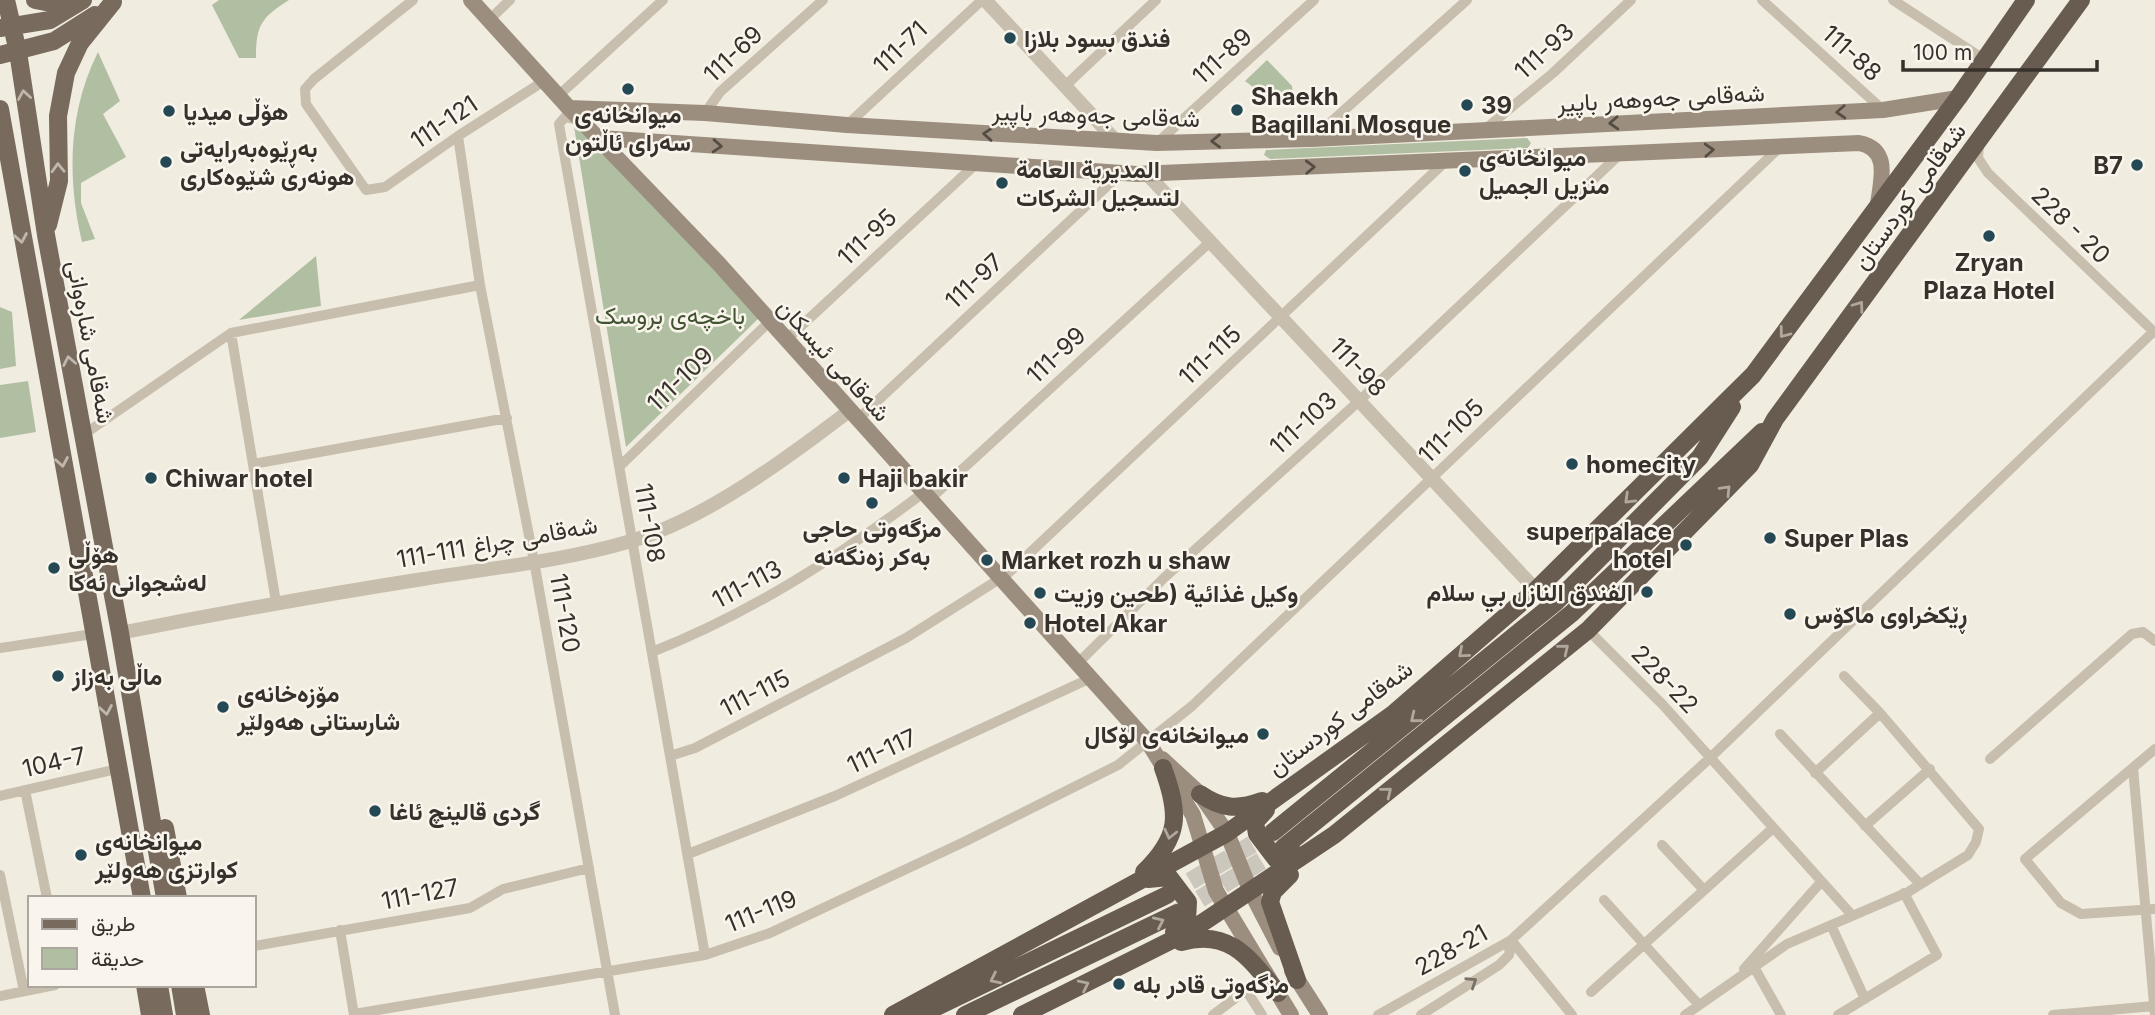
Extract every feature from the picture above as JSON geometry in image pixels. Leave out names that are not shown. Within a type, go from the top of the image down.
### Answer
[{"type":"highway","name":"شەقامی کوردستان","points":[[1273,832],[1556,602],[1700,457],[1754,375],[1958,98],[2025,0]]},
{"type":"highway","name":"شەقامی کوردستان","points":[[1022,1015],[1190,931],[1251,892],[1334,835],[1588,630],[1750,465],[1775,419],[2081,0]]},
{"type":"highway","name":"شەقامی کوردستان","points":[[893,1015],[1227,833],[1393,713],[1536,590],[1754,375]]},
{"type":"highway","name":"شەقامی کوردستان","points":[[1284,847],[1572,613],[1775,419]]},
{"type":"highway","points":[[1128,886],[1156,860],[1172,837],[1172,797],[1156,755]]},
{"type":"highway","points":[[1318,766],[1258,817],[1254,827],[1275,858],[1281,861],[1288,860],[1334,835]]},
{"type":"highway","points":[[1200,794],[1217,806],[1234,808],[1250,805],[1284,791]]},
{"type":"highway","points":[[1297,981],[1290,953],[1272,910],[1271,897],[1282,881],[1334,835]]},
{"type":"highway","points":[[1119,968],[1183,927],[1190,913],[1188,902],[1169,877],[1157,876],[1128,886]]},
{"type":"highway","points":[[920,1015],[1167,895]]},
{"type":"highway","points":[[965,1015],[1177,913]]},
{"type":"highway","points":[[1142,956],[1192,939],[1217,938],[1250,960],[1278,993]]},
{"type":"main road","name":"شەقامی شارەوانی","points":[[6,0],[9,53],[46,235],[120,633],[164,896]]},
{"type":"main road","points":[[35,0],[56,4],[71,0]]},
{"type":"main road","points":[[6,27],[50,20],[83,0]]},
{"type":"main road","name":"شەقامی ئیسکان","points":[[471,0],[1002,578],[1156,755],[1193,815],[1211,877],[1226,907],[1291,1015]]},
{"type":"main road","points":[[9,53],[61,38],[115,1]]},
{"type":"main road","points":[[46,235],[59,181],[58,116],[66,73],[80,43],[115,1]]},
{"type":"main road","name":"شەقامی جەوهەر باپیر","points":[[563,102],[847,125],[1157,143],[1312,139],[1883,110],[1958,98]]},
{"type":"main road","name":"شەقامی شارەوانی","points":[[0,109],[7,182],[142,896]]},
{"type":"main road","points":[[1547,156],[1549,127]]},
{"type":"main road","points":[[1013,166],[1017,135]]},
{"type":"main road","points":[[0,136],[7,182]]},
{"type":"main road","points":[[600,138],[1120,174],[1859,143],[1877,152],[1883,167],[1878,204]]},
{"type":"main road","name":"شەقامی شارەوانی","points":[[129,693],[157,790],[178,896]]},
{"type":"main road","name":"شەقامی ئیسکان","points":[[1156,755],[1175,768],[1200,794],[1227,833],[1251,892],[1297,981],[1320,1015]]},
{"type":"main road","name":"شەقامی شارەوانی","points":[[117,769],[132,896]]},
{"type":"main road","points":[[145,987],[150,1015]]},
{"type":"main road","points":[[159,987],[164,1015]]},
{"type":"main road","points":[[180,987],[185,1015]]},
{"type":"main road","points":[[195,987],[201,1015]]},
{"type":"street","name":"111-121","points":[[413,0],[305,89],[306,104],[366,190],[385,187],[544,81]]},
{"type":"street","points":[[489,20],[510,0]]},
{"type":"street","points":[[563,102],[663,0]]},
{"type":"street","name":"111-69","points":[[705,113],[720,92],[823,0]]},
{"type":"street","points":[[984,0],[1116,141]]},
{"type":"street","name":"111-71","points":[[847,125],[984,0]]},
{"type":"street","points":[[1065,86],[1156,0]]},
{"type":"street","name":"111-89","points":[[1157,143],[1314,0]]},
{"type":"street","points":[[1312,139],[1467,0]]},
{"type":"street","name":"111-93","points":[[1484,130],[1553,73],[1630,0]]},
{"type":"street","name":"111-88","points":[[1762,0],[1883,110]]},
{"type":"street","points":[[1893,0],[1984,60]]},
{"type":"street","name":"111-108","points":[[581,121],[569,116],[559,124],[705,955]]},
{"type":"street","name":"111-120","points":[[458,136],[480,285],[534,561],[600,944],[608,971],[615,1015]]},
{"type":"street","name":"228 - 20","points":[[1982,137],[1978,158],[1988,173],[2154,332]]},
{"type":"street","name":"111-105","points":[[1156,755],[1192,706],[1780,147]]},
{"type":"street","name":"111-103","points":[[1077,664],[1164,578],[1359,401],[1619,155]]},
{"type":"street","name":"111-115","points":[[670,756],[695,748],[906,638],[1002,578],[1446,161]]},
{"type":"street","name":"111-95","points":[[786,340],[977,163]]},
{"type":"street","name":"111-97","points":[[853,416],[1120,174]]},
{"type":"street","name":"111-98","points":[[1147,174],[1536,590]]},
{"type":"street","name":"111-99","points":[[927,496],[1210,242]]},
{"type":"street","points":[[83,435],[231,333],[480,285]]},
{"type":"street","name":"111-109","points":[[619,467],[769,322]]},
{"type":"street","points":[[1572,1015],[1511,940],[1710,758],[2154,332]]},
{"type":"street","points":[[231,333],[276,602]]},
{"type":"street","name":"شەقامی چراغ 111-111","points":[[120,633],[276,602],[534,561],[632,541],[676,522],[757,478],[853,416]]},
{"type":"street","points":[[253,464],[507,418]]},
{"type":"street","name":"111-113","points":[[652,652],[695,635],[818,569],[927,496]]},
{"type":"street","name":"228-22","points":[[1588,630],[1710,758],[1851,914]]},
{"type":"street","points":[[1990,759],[2132,634],[2143,632],[2155,640]]},
{"type":"street","points":[[0,648],[93,634]]},
{"type":"street","points":[[1686,1015],[1787,944],[1904,893],[1968,855],[1976,842],[1979,829],[1930,769],[1844,676]]},
{"type":"street","name":"111-117","points":[[688,854],[835,796],[1091,678]]},
{"type":"street","points":[[1815,773],[1880,713]]},
{"type":"street","points":[[1780,734],[1920,884]]},
{"type":"street","points":[[2150,910],[2081,914],[2069,910],[2025,859],[2155,750]]},
{"type":"street","name":"111-119","points":[[354,1014],[705,955],[770,933],[966,841],[1118,765],[1156,755]]},
{"type":"street","points":[[2053,1015],[2154,1010],[2150,910],[2133,768]]},
{"type":"street","name":"104-7","points":[[0,796],[117,769]]},
{"type":"street","points":[[1865,827],[1930,769]]},
{"type":"street","points":[[25,790],[47,896]]},
{"type":"street","points":[[1591,992],[1772,829]]},
{"type":"street","points":[[1662,845],[1703,889]]},
{"type":"street","name":"111-127","points":[[256,946],[470,908],[503,889],[589,868]]},
{"type":"street","points":[[0,875],[24,991]]},
{"type":"street","points":[[1734,981],[1821,882]]},
{"type":"street","points":[[1838,1015],[1937,955],[1904,893]]},
{"type":"street","points":[[1604,900],[1699,1005]]},
{"type":"street","points":[[1831,925],[1865,999]]},
{"type":"street","points":[[341,930],[354,1014]]},
{"type":"street","name":"228-21","points":[[1378,1015],[1511,940]]},
{"type":"street","name":"228-21","points":[[1421,1015],[1499,965],[1509,955],[1511,940]]},
{"type":"street","points":[[1754,967],[1781,1015]]},
{"type":"street","points":[[0,996],[45,987]]},
{"type":"street","points":[[1213,1015],[1246,990],[1262,1015]]},
{"type":"green space","points":[[219,0],[289,0],[262,23],[257,38],[256,58],[239,58],[212,5]]},
{"type":"green space","points":[[98,52],[120,101],[103,114],[126,157],[81,183],[81,203],[95,239],[82,242],[74,194],[73,145],[81,98]]},
{"type":"green space","points":[[1267,60],[1292,86],[1293,95],[1266,97],[1245,81]]},
{"type":"green space","name":"باخچەی بروسک","points":[[573,120],[760,317],[626,447]]},
{"type":"green space","points":[[1527,138],[1531,143],[1528,148],[1270,159],[1264,155],[1266,150]]},
{"type":"green space","points":[[316,256],[321,306],[239,320]]},
{"type":"green space","points":[[0,307],[12,312],[16,366],[0,369]]},
{"type":"green space","points":[[28,381],[36,432],[0,438],[0,385]]},
{"type":"tunnel","points":[[1167,895],[1273,832]]},
{"type":"tunnel","points":[[1177,913],[1284,847]]},
{"type":"place","name":"فندق بسود بلازا","points":[[1010,38]]},
{"type":"place","name":"میوانخانەی سەرای ئاڵتون","points":[[628,89]]},
{"type":"place","name":"39","points":[[1467,105]]},
{"type":"place","name":"Shaekh Baqillani Mosque","points":[[1237,110]]},
{"type":"place","name":"هۆڵی میدیا","points":[[169,111]]},
{"type":"place","name":"بەڕێوەبەرایەتی هونەری شێوەکاری","points":[[166,162]]},
{"type":"place","name":"B7","points":[[2137,165]]},
{"type":"place","name":"میوانخانەی منزیل الجمیل","points":[[1465,171]]},
{"type":"place","name":"المديرية العامة لتسجيل الشركات","points":[[1002,183]]},
{"type":"place","name":"Zryan Plaza Hotel","points":[[1989,236]]},
{"type":"place","name":"homecity","points":[[1572,464]]},
{"type":"place","name":"Chiwar hotel","points":[[151,478]]},
{"type":"place","name":"Haji bakir","points":[[844,478]]},
{"type":"place","name":"مزگەوتی حاجی بەکر زەنگەنە","points":[[872,503]]},
{"type":"place","name":"Super Plas","points":[[1770,538]]},
{"type":"place","name":"superpalace hotel","points":[[1686,545]]},
{"type":"place","name":"Market rozh u shaw","points":[[987,560]]},
{"type":"place","name":"هۆڵی لەشجوانی ئەکا","points":[[54,568]]},
{"type":"place","name":"الفندق النازل بي سلام","points":[[1647,592]]},
{"type":"place","name":"وكيل غذائية (طحين وزيت","points":[[1040,593]]},
{"type":"place","name":"ڕێکخراوی ماکۆس","points":[[1790,614]]},
{"type":"place","name":"Hotel Akar","points":[[1030,623]]},
{"type":"place","name":"ماڵی بەزاز","points":[[58,676]]},
{"type":"place","name":"مۆزەخانەی شارستانی هەولێر","points":[[223,707]]},
{"type":"place","name":"میوانخانەی لۆکال","points":[[1263,734]]},
{"type":"place","name":"گردی قالینچ ئاغا","points":[[375,811]]},
{"type":"place","name":"میوانخانەی کوارتزی هەولێر","points":[[81,855]]},
{"type":"place","name":"مزگەوتی قادر بلە","points":[[1119,984]]}]
